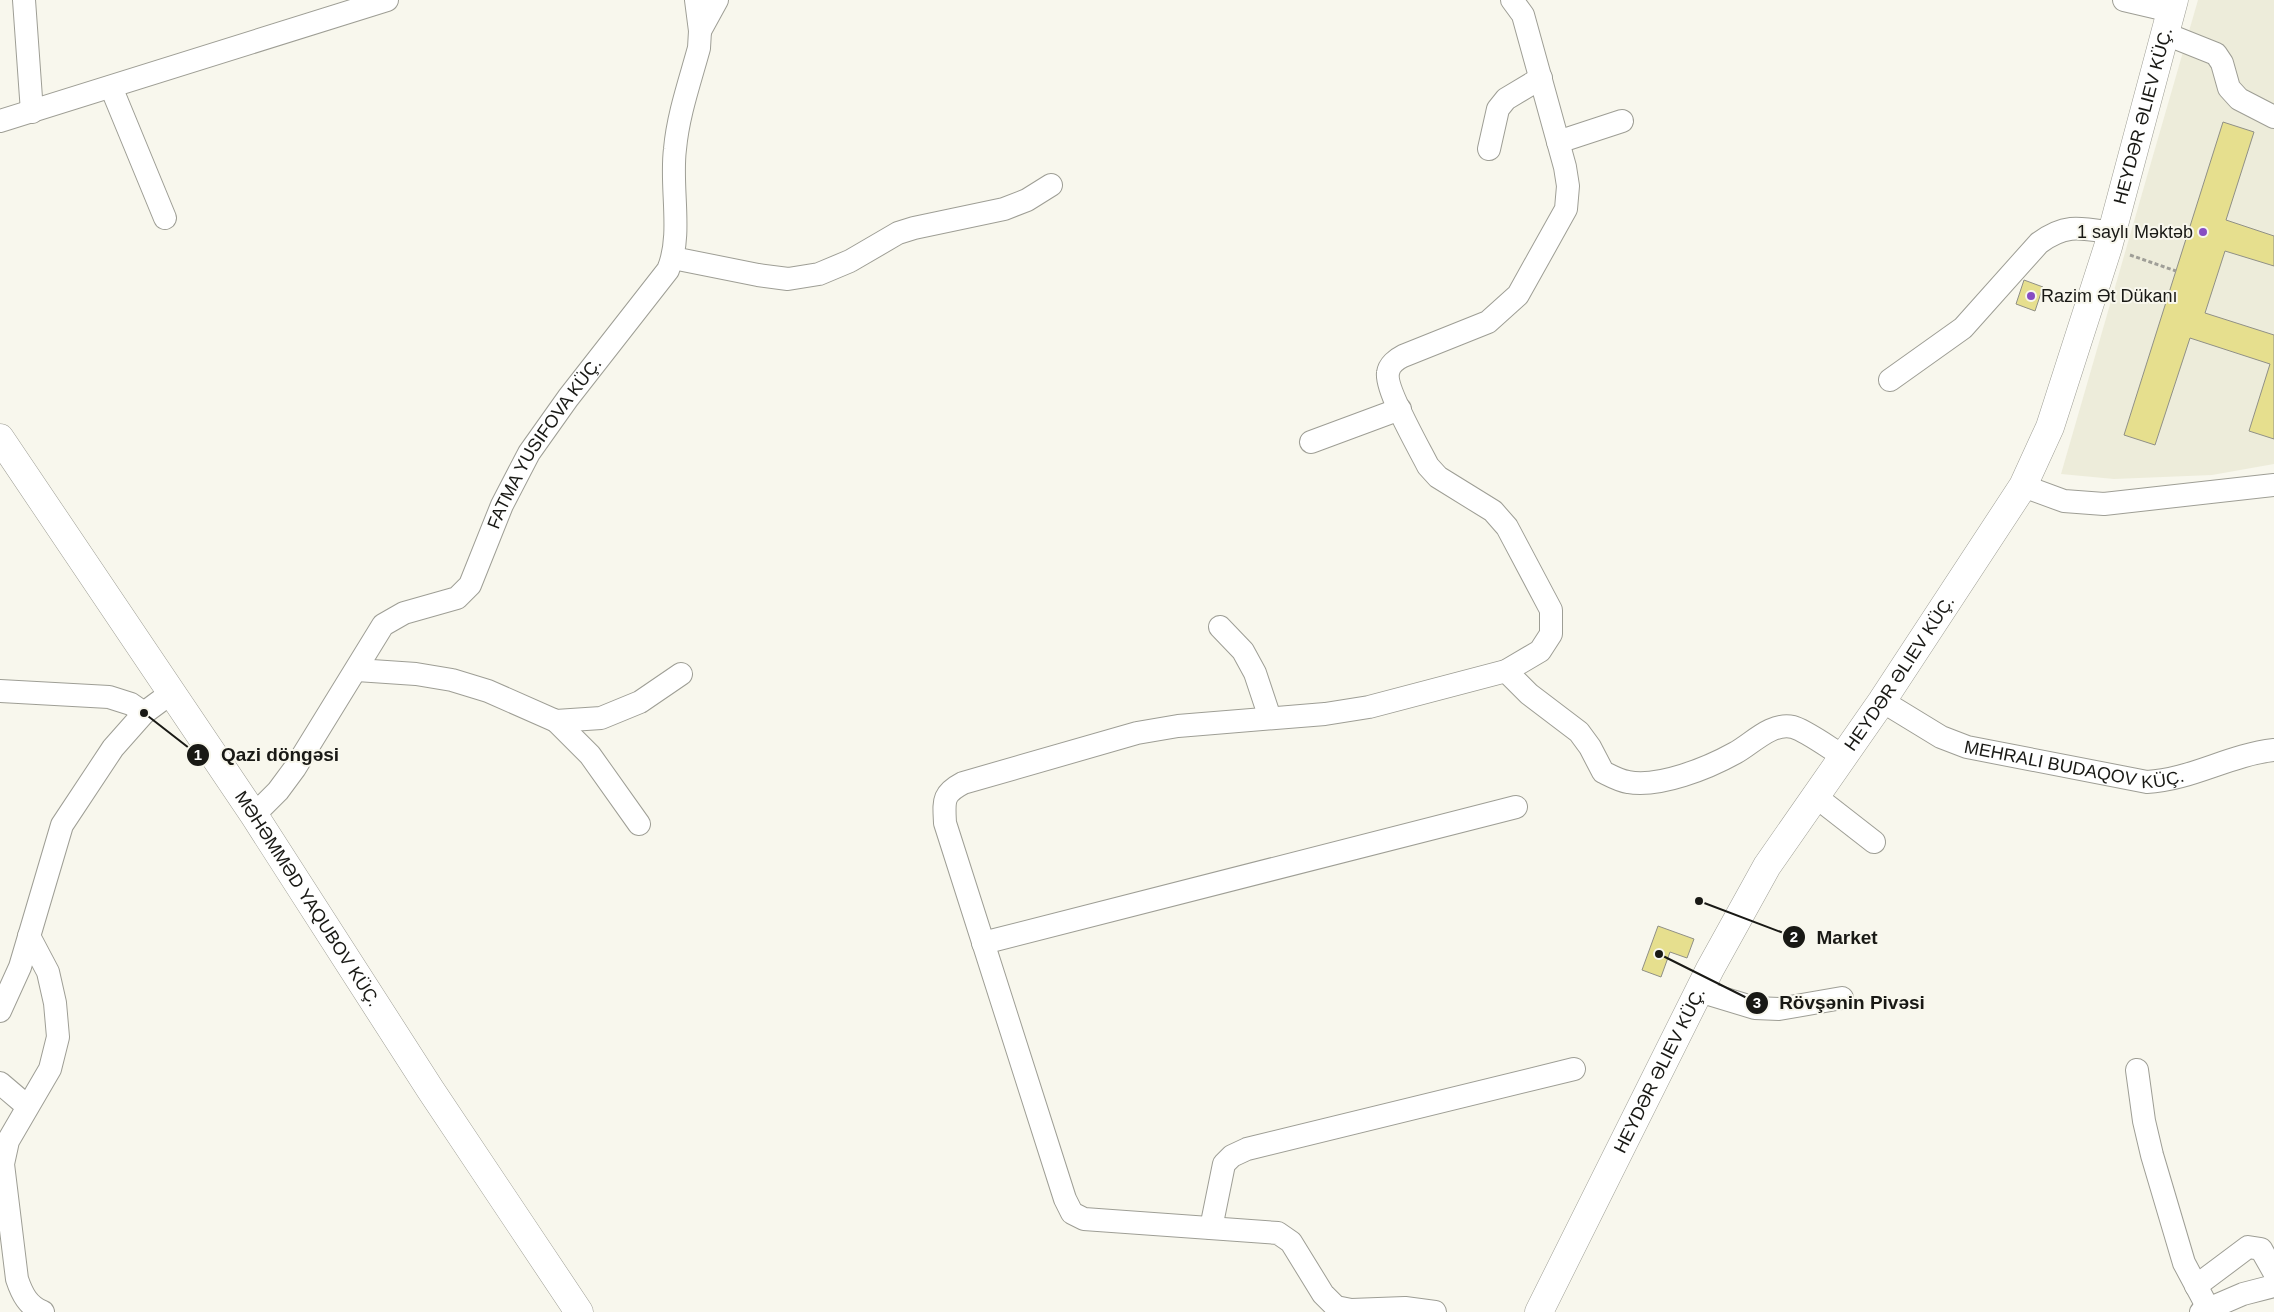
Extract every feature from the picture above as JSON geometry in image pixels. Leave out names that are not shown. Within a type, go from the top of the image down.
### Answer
[{"type":"main road","name":"HEYDƏR ƏLIEV KÜÇ.","points":[[1539,1312],[1699,991],[1767,866],[1882,701],[2023,486],[2050,427],[2110,240],[2170,15]]},
{"type":"main road","name":"MƏHƏMMƏD YAQUBOV KÜÇ.","points":[[0,438],[254,815],[436,1097],[579,1312]]},
{"type":"street","points":[[24,0],[32,112]]},
{"type":"street","points":[[0,121],[387,0]]},
{"type":"street","name":"FATMA YUSIFOVA KÜÇ.","points":[[254,815],[278,791],[295,768],[384,626],[404,613],[457,598],[470,586],[502,505],[529,453],[568,398],[668,270],[673,258],[675,148],[699,48],[700,31],[696,0]]},
{"type":"street","points":[[700,31],[717,0]]},
{"type":"street","points":[[1435,1312],[1405,1308],[1351,1310],[1336,1307],[1323,1294],[1291,1242],[1278,1234],[1084,1219],[1072,1213],[1065,1200],[945,823],[944,801],[951,789],[963,782],[1137,733],[1178,726],[1325,714],[1369,707],[1506,671],[1540,651],[1551,634],[1551,610],[1507,527],[1493,510],[1438,476],[1428,466],[1389,387],[1388,372],[1396,360],[1488,322],[1518,295],[1566,209],[1568,186],[1558,142],[1523,15],[1512,0]]},
{"type":"street","points":[[2124,0],[2170,15],[2216,54],[2222,63],[2229,88],[2239,99],[2274,117]]},
{"type":"street","points":[[1489,149],[1498,109],[1506,100],[1541,78]]},
{"type":"street","points":[[111,87],[165,218]]},
{"type":"street","points":[[1558,142],[1622,121]]},
{"type":"street","points":[[673,258],[788,279],[819,274],[850,262],[898,233],[1004,209],[1027,200],[1051,185]]},
{"type":"street","points":[[1890,380],[1963,328],[2039,243],[2054,232],[2078,228],[2110,240]]},
{"type":"street","points":[[1311,442],[1400,408]]},
{"type":"street","points":[[2023,486],[2064,501],[2104,504],[2274,485]]},
{"type":"street","points":[[1220,627],[1243,651],[1255,674],[1270,718]]},
{"type":"street","points":[[357,670],[416,674],[452,680],[488,691],[556,722],[590,755],[639,824]]},
{"type":"street","points":[[1506,671],[1529,694],[1579,732],[1590,747],[1603,772],[1628,782],[1651,782],[1682,776],[1734,754],[1771,730],[1782,726],[1794,728],[1843,756]]},
{"type":"street","points":[[556,722],[601,718],[640,702],[681,674]]},
{"type":"street","points":[[0,691],[109,697],[131,704],[144,713]]},
{"type":"street","points":[[0,1011],[20,967],[62,825],[113,748],[144,713],[171,693]]},
{"type":"street","points":[[1882,701],[1941,737],[1967,747],[2147,782],[2168,781],[2238,756],[2274,750]]},
{"type":"street","points":[[1815,796],[1874,842]]},
{"type":"street","points":[[983,943],[1516,807]]},
{"type":"street","points":[[29,936],[48,972],[56,1004],[58,1037],[50,1069],[8,1141],[3,1164],[17,1279],[23,1296],[35,1309],[44,1312]]},
{"type":"street","points":[[1699,991],[1746,1006],[1779,1009],[1842,998]]},
{"type":"street","points":[[1211,1228],[1224,1164],[1232,1156],[1247,1149],[1574,1069]]},
{"type":"street","points":[[2137,1070],[2144,1122],[2152,1155],[2184,1263],[2196,1286],[2205,1310],[2243,1294],[2274,1286]]},
{"type":"street","points":[[0,1083],[27,1106]]},
{"type":"street","points":[[2196,1286],[2248,1248],[2261,1249],[2274,1272]]},
{"type":"path","points":[[2110,240],[2176,271]]},
{"type":"shaded area","name":"1 saylı Məktəb","points":[[2198,0],[2274,0],[2274,464],[2212,475],[2114,479],[2061,474]]},
{"type":"building","points":[[2223,122],[2254,132],[2226,220],[2274,236],[2274,266],[2225,251],[2205,313],[2274,335],[2274,439],[2249,431],[2270,364],[2190,338],[2155,445],[2124,435]]},
{"type":"building","points":[[2024,280],[2043,287],[2035,311],[2016,304]]},
{"type":"building","points":[[1658,926],[1694,939],[1687,958],[1670,952],[1661,977],[1642,970]]},
{"type":"place","name":"1 saylı Məktəb","points":[[2203,232]]},
{"type":"place","name":"Razim Ət Dükanı","points":[[2031,296]]},
{"type":"place","name":"Qazi döngəsi","points":[[144,713]]},
{"type":"place","name":"Market","points":[[1699,901]]},
{"type":"place","name":"Rövşənin Pivəsi","points":[[1659,954]]}]
